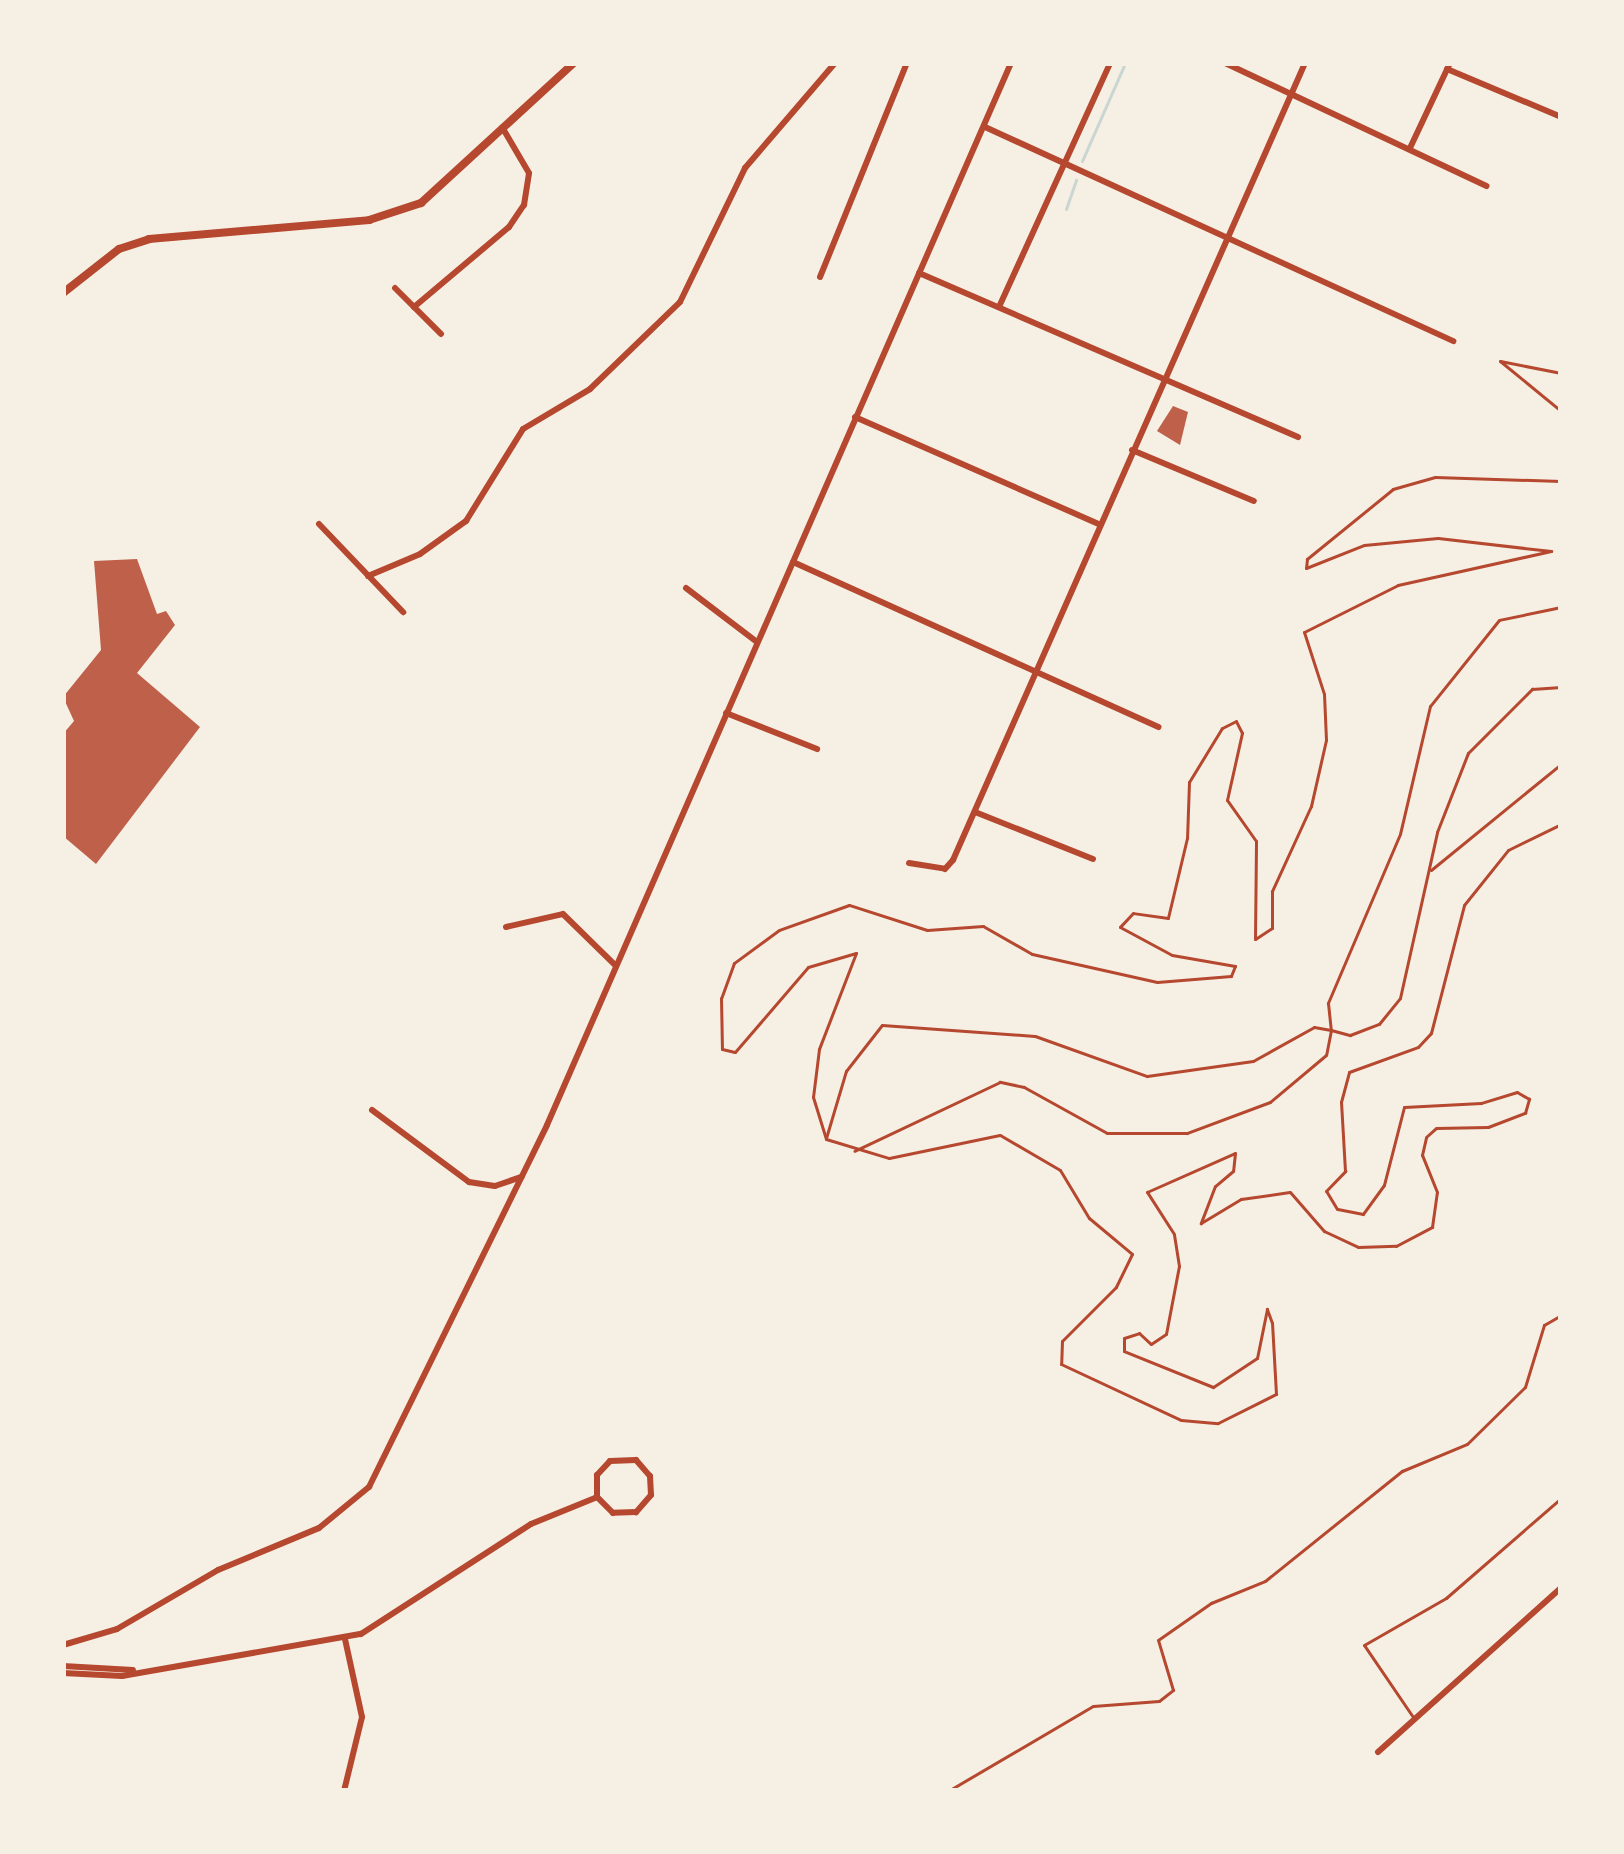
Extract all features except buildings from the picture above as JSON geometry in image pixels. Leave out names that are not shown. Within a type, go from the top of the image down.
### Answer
[{"type":"street","points":[[63,293],[119,249],[149,239],[399,213],[439,192],[574,63]]},
{"type":"street","points":[[368,576],[466,521],[524,429],[590,389],[680,302],[745,168],[835,63]]},
{"type":"street","points":[[820,277],[907,63]]},
{"type":"street","points":[[63,1645],[117,1629],[218,1570],[319,1528],[360,1497],[446,1342],[521,1177],[1011,63]]},
{"type":"street","points":[[999,308],[1110,63]]},
{"type":"street","points":[[1225,63],[1486,185]]},
{"type":"street","points":[[909,863],[945,869],[975,812],[1305,63]]},
{"type":"street","points":[[1410,148],[1448,66],[1561,117]]},
{"type":"street","points":[[414,308],[509,227],[524,205],[529,173],[502,127]]},
{"type":"street","points":[[985,127],[1454,341]]},
{"type":"street","points":[[919,273],[1298,437]]},
{"type":"street","points":[[394,288],[441,334]]},
{"type":"street","points":[[855,417],[1099,524]]},
{"type":"street","points":[[1132,450],[1254,501]]},
{"type":"street","points":[[319,524],[403,613]]},
{"type":"street","points":[[793,562],[1158,727]]},
{"type":"street","points":[[686,588],[757,643]]},
{"type":"street","points":[[726,712],[817,748]]},
{"type":"street","points":[[975,812],[1093,859]]},
{"type":"street","points":[[506,927],[563,914],[615,965]]},
{"type":"street","points":[[372,1110],[469,1182],[495,1186],[521,1177]]},
{"type":"street","points":[[614,1459],[638,1461],[650,1476],[651,1495],[636,1512],[613,1513],[597,1497],[597,1475],[614,1459]]},
{"type":"street","points":[[75,1668],[116,1677],[345,1639],[396,1617],[531,1524],[597,1497]]},
{"type":"street","points":[[1378,1752],[1561,1588]]},
{"type":"street","points":[[344,1791],[362,1718],[345,1639]]},
{"type":"street","points":[[63,1670],[116,1666],[137,1671]]},
{"type":"street","points":[[116,1666],[116,1677]]},
{"type":"lane","points":[[1415,1720],[1364,1645],[1446,1598],[1561,1498]]},
{"type":"path","points":[[1561,373],[1500,361],[1561,410]]},
{"type":"path","points":[[1561,481],[1435,477],[1393,489],[1306,559],[1306,568],[1364,545],[1438,538],[1551,551],[1398,585],[1304,632],[1324,694],[1326,740],[1311,806],[1272,891],[1272,928],[1255,938],[1256,841],[1227,800],[1243,733],[1236,722],[1222,728],[1189,782],[1187,838],[1168,918],[1133,913],[1120,927],[1172,955],[1235,966],[1231,976],[1156,982],[1032,954],[983,926],[927,930],[868,905],[824,911],[779,930],[734,963],[720,1015],[728,1055],[808,968],[856,953],[819,1049],[812,1097],[826,1139],[852,1151],[910,1156],[1000,1136],[1023,1144],[1060,1170],[1089,1218],[1131,1248],[1116,1287],[1063,1341],[1061,1364],[1181,1420],[1237,1418],[1276,1394],[1267,1309],[1257,1358],[1220,1386],[1179,1379],[1124,1351],[1124,1338],[1139,1333],[1150,1344],[1166,1334],[1179,1266],[1174,1234],[1147,1192],[1235,1153],[1234,1171],[1215,1186],[1201,1223],[1240,1199],[1290,1192],[1324,1231],[1358,1247],[1396,1246],[1432,1227],[1437,1192],[1422,1155],[1426,1136],[1436,1128],[1488,1127],[1525,1113],[1529,1100],[1516,1092],[1481,1103],[1404,1107],[1384,1185],[1363,1214],[1337,1209],[1327,1191],[1345,1171],[1341,1102],[1349,1072],[1418,1047],[1431,1033],[1464,905],[1493,863],[1561,824]]},
{"type":"path","points":[[852,1151],[1000,1082],[1024,1087],[1107,1133],[1187,1133],[1270,1102],[1326,1055],[1331,1030],[1328,1003],[1400,834],[1430,706],[1498,620],[1561,607]]},
{"type":"path","points":[[826,1139],[846,1071],[882,1025],[1035,1036],[1147,1076],[1252,1061],[1314,1027],[1350,1036],[1379,1024],[1400,998],[1430,871],[1468,753],[1532,689],[1561,687]]},
{"type":"path","points":[[1430,871],[1561,764]]},
{"type":"path","points":[[948,1791],[1093,1706],[1160,1700],[1173,1690],[1158,1640],[1211,1603],[1264,1580],[1402,1471],[1467,1444],[1525,1387],[1544,1325],[1561,1315]]},
{"type":"waterway","points":[[1082,161],[1125,63]]},
{"type":"waterway","points":[[1066,209],[1076,180]]}]
